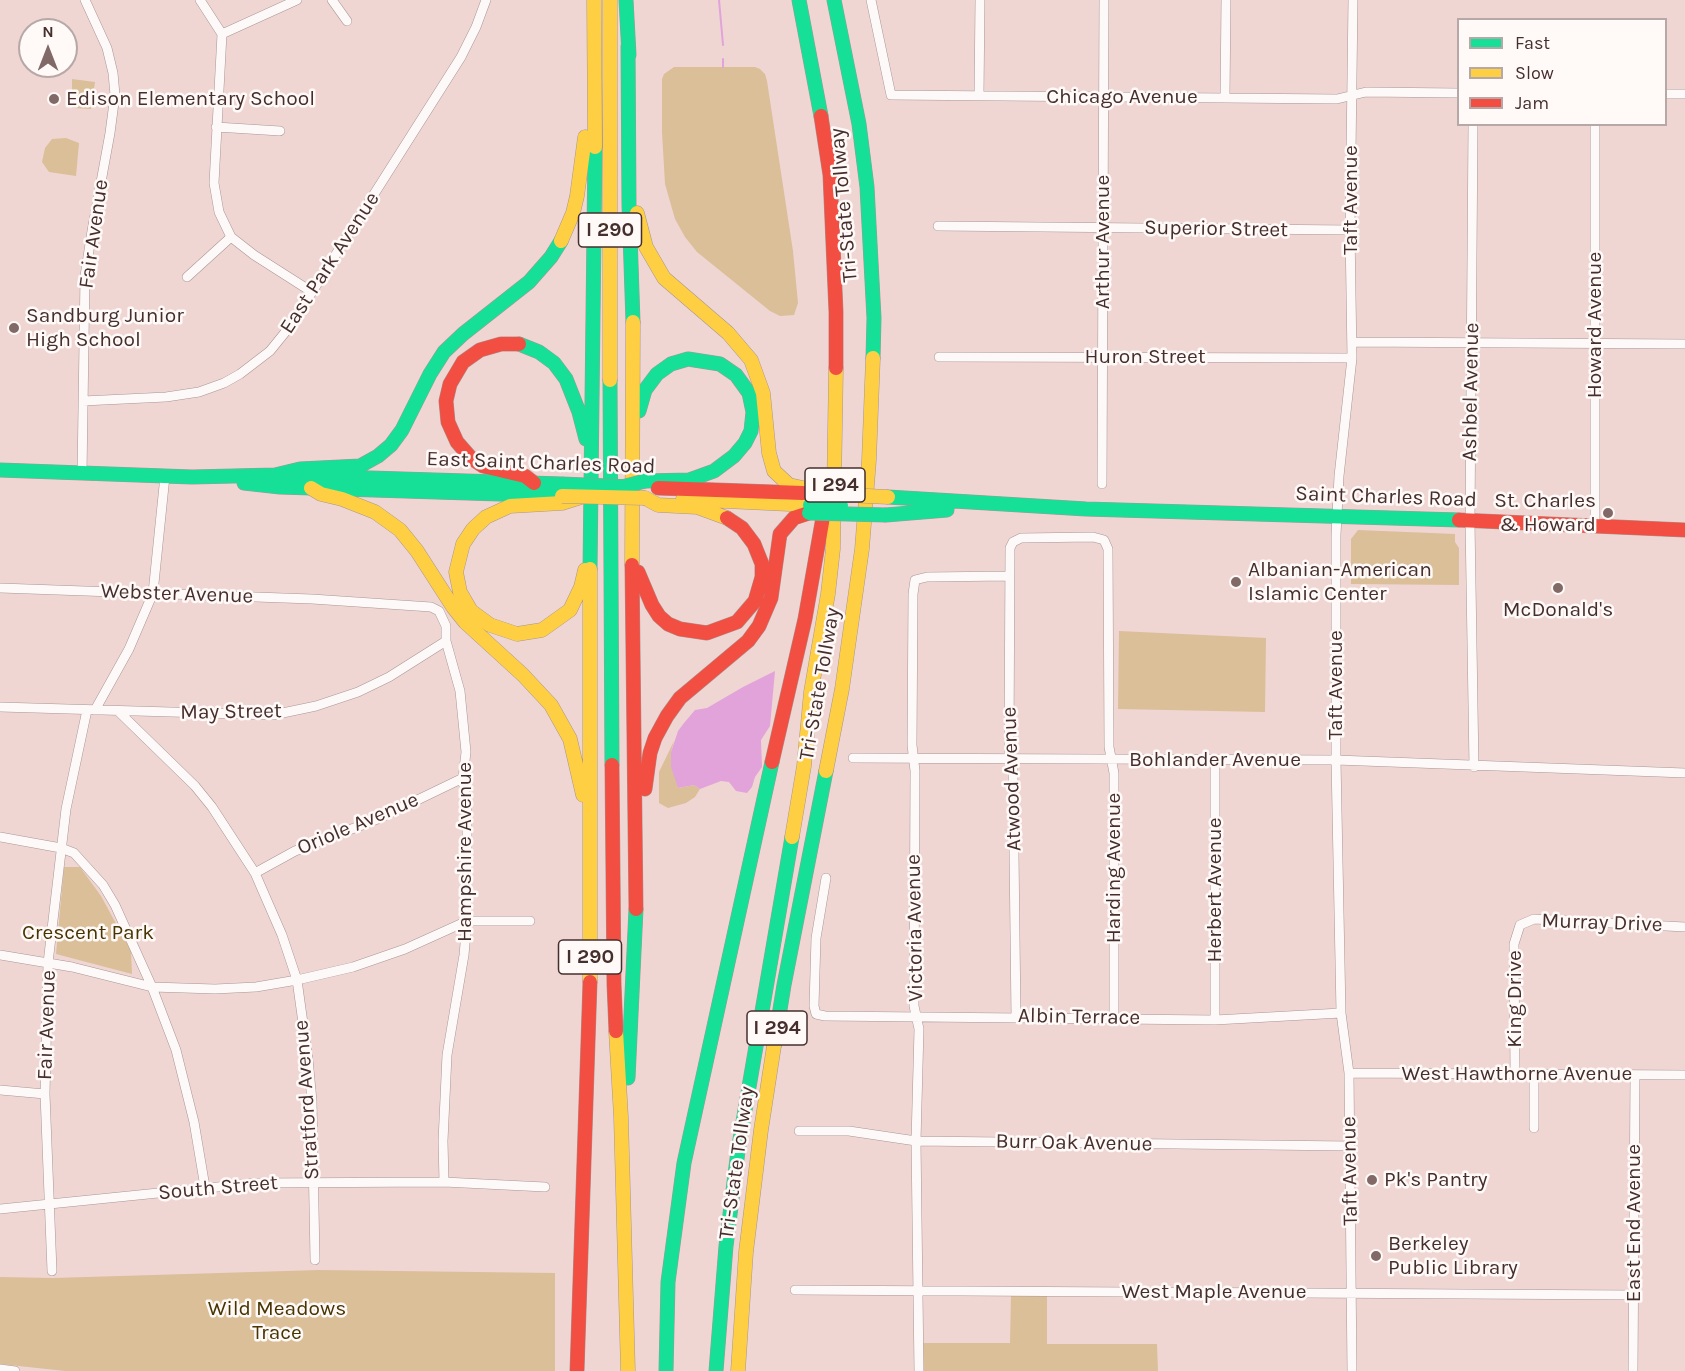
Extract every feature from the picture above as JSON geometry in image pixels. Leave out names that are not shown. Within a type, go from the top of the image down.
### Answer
[{"type":"main road","name":"I 290","points":[[577,1371],[591,969],[594,0]]},
{"type":"main road","name":"I 290","points":[[609,0],[614,961],[628,1371]]},
{"type":"main road","points":[[626,0],[636,204],[646,247],[654,263],[664,278],[728,333],[751,360],[763,393],[769,453],[774,471],[811,500],[887,507]]},
{"type":"main road","name":"Tri-State Tollway","points":[[716,1371],[726,1246],[740,1140],[804,766],[812,692],[833,549],[836,458],[836,312],[830,175],[799,0]]},
{"type":"main road","name":"Tri-State Tollway","points":[[738,1371],[746,1252],[759,1141],[784,984],[842,689],[862,549],[869,460],[874,318],[867,187],[859,124],[834,0]]},
{"type":"main road","points":[[275,475],[300,469],[360,466],[378,456],[391,445],[402,430],[430,374],[444,352],[463,334],[529,282],[551,257],[566,231],[577,196],[594,32]]},
{"type":"main road","points":[[621,1117],[628,1079],[636,908],[633,306],[629,205],[628,46]]},
{"type":"main road","points":[[534,483],[525,476],[493,470],[481,465],[464,452],[450,429],[446,410],[448,388],[463,362],[480,350],[501,344],[519,344],[539,351],[554,363],[570,387],[592,453]]},
{"type":"main road","points":[[633,451],[636,425],[645,390],[657,374],[671,364],[688,359],[720,364],[736,375],[749,393],[753,412],[751,430],[745,443],[734,456],[714,471],[689,480],[645,489],[658,505],[697,507],[732,520],[749,536],[762,564],[760,585],[754,601],[737,622],[722,629],[707,633],[680,629],[668,624],[659,616],[645,591],[633,560]]},
{"type":"main road","points":[[666,1371],[669,1264],[684,1163],[805,619],[819,532],[836,458]]},
{"type":"main road","name":"East Saint Charles Road","points":[[0,471],[192,477],[275,475],[534,483],[561,494],[622,487],[811,500]]},
{"type":"main road","name":"East Saint Charles Road","points":[[192,477],[311,488],[583,496],[645,489]]},
{"type":"main road","points":[[311,488],[321,494],[342,499],[375,512],[400,530],[465,622],[523,675],[551,705],[570,739],[581,785],[591,871]]},
{"type":"main road","points":[[561,494],[510,506],[486,517],[473,529],[460,550],[456,565],[458,585],[467,606],[490,625],[517,634],[542,630],[570,610],[581,587],[591,543]]},
{"type":"main road","points":[[636,908],[643,890],[646,768],[655,738],[680,698],[748,641],[759,626],[771,598],[777,547],[784,527],[811,500],[837,494],[887,507]]},
{"type":"main road","name":"Saint Charles Road","points":[[887,507],[1086,509],[1337,516],[1685,530]]},
{"type":"main road","name":"Saint Charles Road","points":[[887,507],[1005,512],[1086,509]]},
{"type":"street","name":"Fair Avenue","points":[[82,474],[84,308],[88,255],[115,95],[107,48],[85,0]]},
{"type":"street","points":[[200,0],[222,34],[216,128],[215,193],[219,212],[231,237],[254,255],[312,292]]},
{"type":"street","points":[[222,34],[297,0]]},
{"type":"street","points":[[332,0],[347,21]]},
{"type":"street","name":"East Park Avenue","points":[[83,401],[186,395],[224,383],[270,351],[312,292],[461,57],[486,0]]},
{"type":"street","name":"Chicago Avenue","points":[[871,0],[891,95],[1337,99],[1366,92],[1457,93]]},
{"type":"street","points":[[979,96],[980,0]]},
{"type":"street","name":"Arthur Avenue","points":[[1102,484],[1104,0]]},
{"type":"street","points":[[1225,98],[1226,0]]},
{"type":"street","name":"Taft Avenue","points":[[1352,1371],[1349,1074],[1341,1013],[1336,760],[1337,516],[1352,358],[1350,230],[1353,0]]},
{"type":"street","points":[[1667,94],[1685,94]]},
{"type":"street","name":"Ashbel Avenue","points":[[1473,126],[1470,520],[1474,767]]},
{"type":"street","name":"Howard Avenue","points":[[1595,126],[1595,526]]},
{"type":"street","points":[[216,128],[280,131]]},
{"type":"street","name":"Superior Street","points":[[938,226],[1350,230]]},
{"type":"street","points":[[187,277],[231,237]]},
{"type":"street","points":[[1352,342],[1685,344]]},
{"type":"street","name":"Huron Street","points":[[939,357],[1352,358]]},
{"type":"street","name":"Fair Avenue","points":[[52,1271],[45,1094],[48,963],[61,848],[71,782],[91,710],[129,650],[153,593],[165,476]]},
{"type":"street","name":"Harding Avenue","points":[[1013,542],[1021,538],[1093,537],[1104,540],[1108,549],[1114,1017]]},
{"type":"street","name":"Atwood Avenue","points":[[1013,542],[1010,548],[1009,576],[1009,748],[1012,759],[1016,1017]]},
{"type":"street","name":"Victoria Avenue","points":[[919,1371],[917,1016],[914,1006],[913,594],[915,580],[927,577],[1009,576]]},
{"type":"street","name":"Webster Avenue","points":[[0,588],[355,602]]},
{"type":"street","name":"Hampshire Avenue","points":[[355,602],[431,607],[439,610],[445,621],[446,641],[460,691],[466,752],[463,778],[466,813],[467,921],[464,955],[447,1055],[444,1094],[444,1182]]},
{"type":"street","name":"May Street","points":[[1,706],[259,716],[295,711],[337,699],[373,685],[409,666],[446,641]]},
{"type":"street","name":"Stratford Avenue","points":[[118,711],[195,786],[231,834],[255,873],[282,935],[297,980],[310,1080],[315,1260]]},
{"type":"street","name":"Bohlander Avenue","points":[[854,758],[1336,760],[1474,767],[1685,773]]},
{"type":"street","name":"Herbert Avenue","points":[[1215,760],[1215,1020]]},
{"type":"street","name":"Oriole Avenue","points":[[255,873],[295,851],[380,818],[463,778]]},
{"type":"street","points":[[0,837],[61,848],[74,853],[103,885],[129,932],[176,1050],[194,1122],[205,1187]]},
{"type":"street","name":"Albin Terrace","points":[[826,878],[816,938],[814,1006],[816,1014],[825,1016],[1114,1017],[1215,1020],[1341,1013]]},
{"type":"street","name":"Murray Drive","points":[[1520,926],[1534,919],[1685,927]]},
{"type":"street","points":[[0,955],[113,976],[152,987],[225,988],[274,985],[371,961],[467,921],[530,921]]},
{"type":"street","name":"King Drive","points":[[1515,1074],[1514,944],[1520,926]]},
{"type":"street","name":"West Hawthorne Avenue","points":[[1349,1074],[1685,1075]]},
{"type":"street","points":[[1534,1074],[1534,1128]]},
{"type":"street","name":"East End Avenue","points":[[1633,1371],[1635,1075]]},
{"type":"street","points":[[0,1090],[45,1094]]},
{"type":"street","name":"Burr Oak Avenue","points":[[799,1131],[849,1131],[916,1141],[1350,1146]]},
{"type":"street","name":"South Street","points":[[0,1209],[205,1187],[312,1181],[444,1182],[545,1187]]},
{"type":"street","name":"West Maple Avenue","points":[[795,1290],[1634,1295]]},
{"type":"street","points":[[0,1369],[15,1371]]},
{"type":"green space","points":[[674,67],[755,67],[765,74],[793,251],[798,303],[794,315],[780,316],[770,311],[697,252],[675,219],[665,184],[662,132],[662,79],[664,74]]},
{"type":"green space","points":[[72,79],[95,82],[91,109],[72,108]]},
{"type":"green space","points":[[66,138],[79,143],[76,176],[49,172],[42,162],[45,148],[52,139]]},
{"type":"green space","points":[[1358,530],[1455,534],[1455,542],[1459,548],[1459,585],[1351,584],[1351,539]]},
{"type":"green space","points":[[1119,631],[1266,638],[1265,712],[1118,709]]},
{"type":"green space","points":[[674,741],[671,752],[678,788],[694,785],[700,789],[695,797],[686,803],[668,808],[659,803],[659,772]]},
{"type":"green space","name":"Crescent Park","points":[[64,867],[80,867],[101,896],[131,951],[132,974],[56,954]]},
{"type":"green space","name":"Wild Meadows Trace","points":[[319,1270],[555,1273],[555,1371],[65,1371],[0,1364],[0,1277],[53,1278]]},
{"type":"green space","points":[[1011,1295],[1047,1296],[1047,1344],[1157,1344],[1158,1371],[923,1371],[923,1343],[1010,1343]]},
{"type":"shaded area","points":[[775,671],[770,726],[761,740],[762,767],[752,787],[747,793],[736,791],[729,782],[721,781],[700,789],[694,785],[678,788],[671,767],[671,752],[678,731],[684,723],[695,710],[707,708]]},
{"type":"waterway","points":[[719,0],[723,45]]},
{"type":"waterway","points":[[723,59],[723,67]]},
{"type":"traffic: fast","points":[[626,0],[629,55]]},
{"type":"traffic: fast","points":[[799,0],[821,116]]},
{"type":"traffic: fast","points":[[834,0],[859,124],[867,187],[874,318],[873,358]]},
{"type":"traffic: fast","points":[[628,46],[629,205],[633,322]]},
{"type":"traffic: fast","points":[[590,569],[595,147]]},
{"type":"traffic: fast","points":[[275,475],[300,469],[360,466],[378,456],[391,445],[402,430],[430,374],[444,352],[463,334],[529,282],[551,257],[561,241]]},
{"type":"traffic: fast","points":[[519,344],[539,352],[554,363],[566,379],[579,412],[586,439]]},
{"type":"traffic: fast","points":[[639,411],[645,390],[657,374],[671,364],[688,359],[720,364],[736,375],[749,393],[753,412],[751,431],[745,443],[734,456],[714,471],[689,480],[645,481]]},
{"type":"traffic: fast","points":[[610,380],[612,765]]},
{"type":"traffic: fast","points":[[0,470],[192,477],[275,475],[562,484]]},
{"type":"traffic: fast","points":[[622,487],[645,481]]},
{"type":"traffic: fast","points":[[244,483],[280,487],[562,496]]},
{"type":"traffic: fast","points":[[562,484],[631,487]]},
{"type":"traffic: fast","points":[[812,490],[837,494]]},
{"type":"traffic: fast","points":[[888,497],[1086,509],[1459,520]]},
{"type":"traffic: fast","points":[[810,505],[841,506]]},
{"type":"traffic: fast","points":[[886,515],[947,510]]},
{"type":"traffic: fast","points":[[809,513],[886,515]]},
{"type":"traffic: fast","points":[[666,1371],[668,1282],[684,1163],[772,762]]},
{"type":"traffic: fast","points":[[774,1046],[826,771]]},
{"type":"traffic: fast","points":[[716,1371],[726,1246],[738,1151],[792,837]]},
{"type":"traffic: fast","points":[[628,1078],[636,909]]},
{"type":"traffic: slow","points":[[594,0],[595,147]]},
{"type":"traffic: slow","points":[[610,0],[610,380]]},
{"type":"traffic: slow","points":[[561,241],[573,213],[577,196],[585,137]]},
{"type":"traffic: slow","points":[[637,213],[646,247],[664,278],[728,333],[751,360],[763,393],[769,453],[774,471],[789,485],[812,490]]},
{"type":"traffic: slow","points":[[632,565],[633,322]]},
{"type":"traffic: slow","points":[[826,771],[842,689],[862,549],[869,460],[873,358]]},
{"type":"traffic: slow","points":[[792,837],[804,766],[811,692],[828,594],[833,549],[836,368]]},
{"type":"traffic: slow","points":[[311,488],[321,494],[342,499],[375,512],[400,530],[465,622],[523,675],[551,705],[570,739],[583,795]]},
{"type":"traffic: slow","points":[[827,494],[888,497]]},
{"type":"traffic: slow","points":[[562,496],[645,498]]},
{"type":"traffic: slow","points":[[581,497],[562,503],[510,506],[486,517],[473,529],[463,544],[456,572],[460,592],[471,611],[490,625],[517,634],[542,630],[570,610],[581,587],[585,570]]},
{"type":"traffic: slow","points":[[645,498],[658,505],[697,507],[727,518]]},
{"type":"traffic: slow","points":[[683,499],[810,505]]},
{"type":"traffic: slow","points":[[590,569],[590,982]]},
{"type":"traffic: slow","points":[[616,1031],[621,1117],[628,1371]]},
{"type":"traffic: slow","points":[[738,1371],[746,1252],[774,1046]]},
{"type":"traffic: jam","points":[[821,116],[830,175],[836,368]]},
{"type":"traffic: jam","points":[[519,344],[501,344],[480,350],[463,362],[450,384],[446,401],[448,422],[457,442],[471,458],[483,466],[525,476],[534,483]]},
{"type":"traffic: jam","points":[[658,488],[803,493]]},
{"type":"traffic: jam","points":[[772,762],[805,619],[826,500]]},
{"type":"traffic: jam","points":[[645,789],[650,753],[667,716],[680,698],[748,641],[759,626],[771,598],[780,534],[794,518],[809,513]]},
{"type":"traffic: jam","points":[[638,572],[652,605],[668,624],[680,629],[707,633],[737,622],[755,601],[762,577],[762,564],[754,544],[742,528],[727,518]]},
{"type":"traffic: jam","points":[[1459,520],[1685,530]]},
{"type":"traffic: jam","points":[[632,565],[636,909]]},
{"type":"traffic: jam","points":[[612,765],[616,1031]]},
{"type":"traffic: jam","points":[[577,1371],[590,982]]},
{"type":"place","name":"Edison Elementary School","points":[[54,99]]},
{"type":"place","name":"Sandburg Junior High School","points":[[14,328]]},
{"type":"place","name":"St. Charles & Howard","points":[[1608,513]]},
{"type":"place","name":"Albanian-American Islamic Center","points":[[1236,582]]},
{"type":"place","name":"McDonald's","points":[[1558,588]]},
{"type":"place","name":"Pk's Pantry","points":[[1372,1180]]},
{"type":"place","name":"Berkeley Public Library","points":[[1376,1256]]}]
